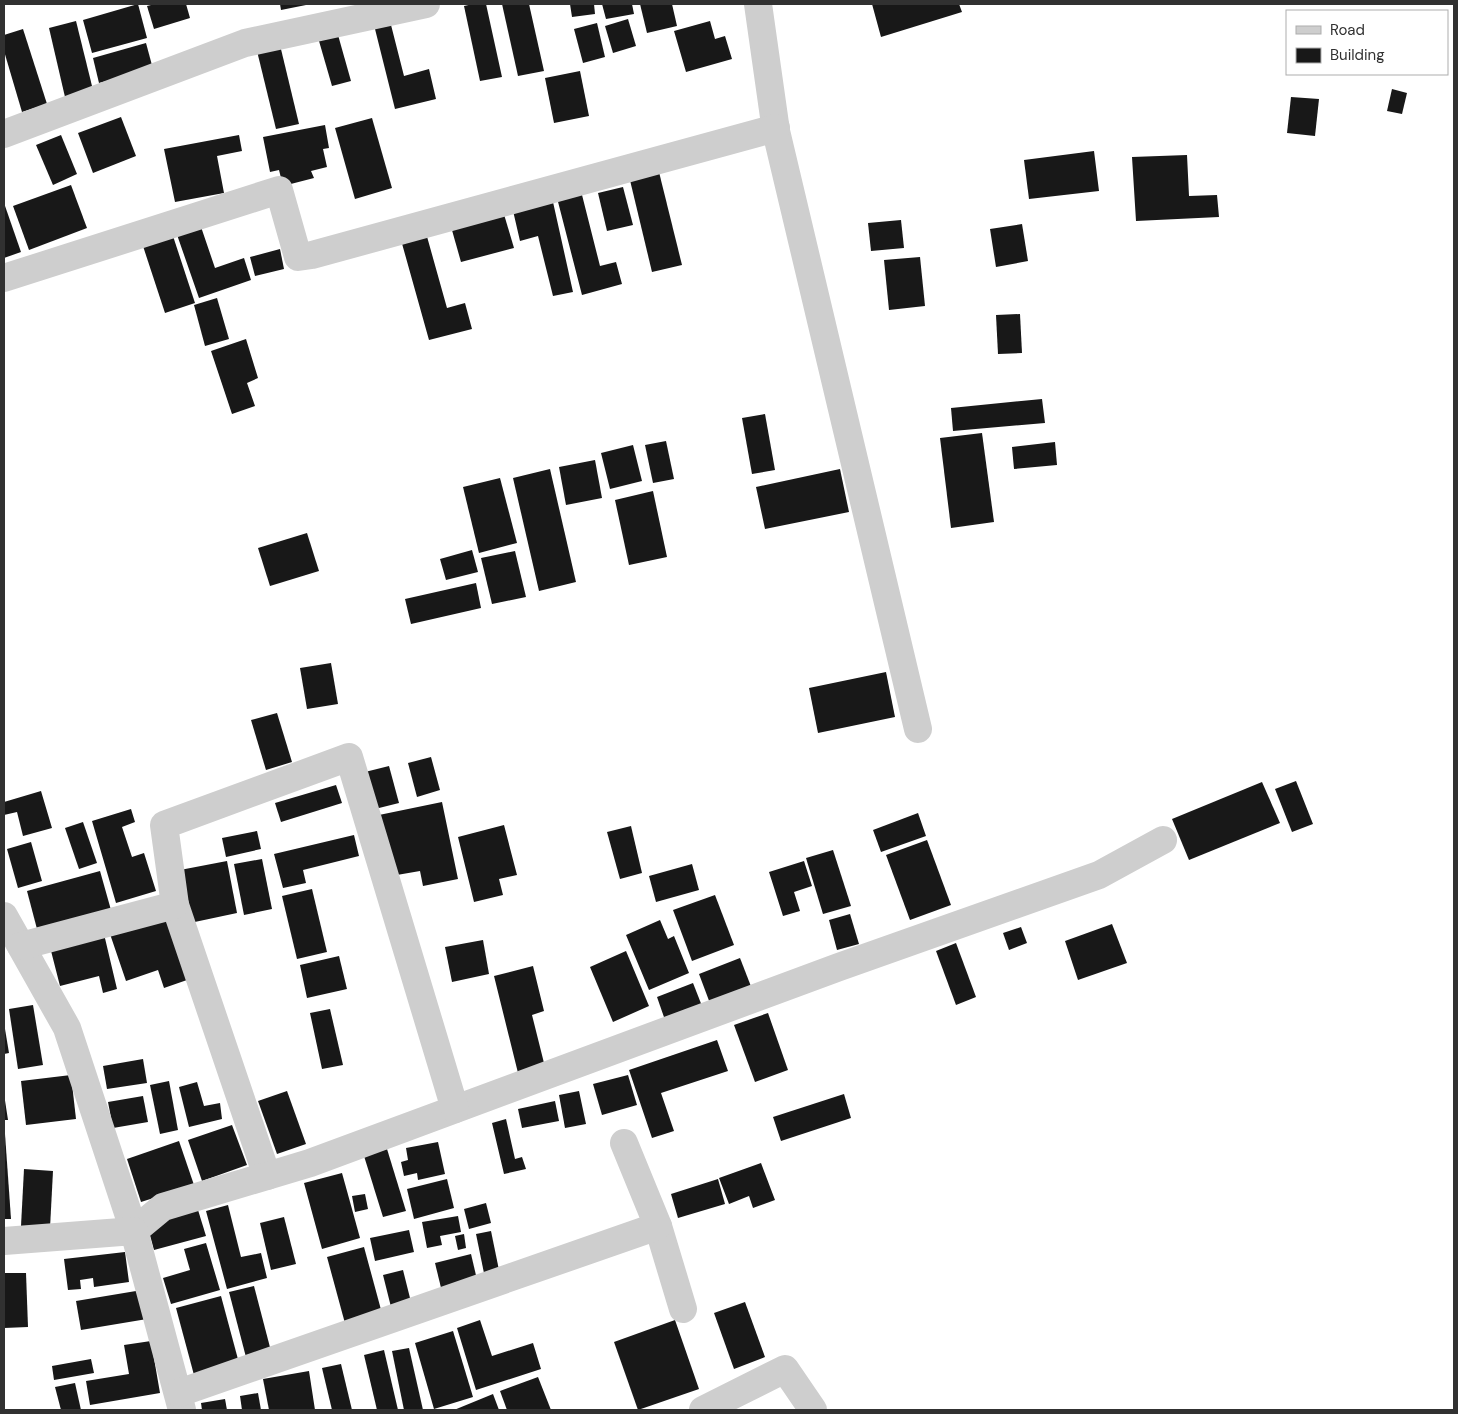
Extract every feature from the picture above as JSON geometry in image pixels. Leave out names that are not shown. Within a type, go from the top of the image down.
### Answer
[{"type":"street","points":[[4,134],[245,43],[426,4]]},
{"type":"street","points":[[758,4],[776,128],[918,728]]},
{"type":"street","points":[[4,278],[279,190],[298,257],[312,255],[776,128]]},
{"type":"street","points":[[267,1176],[176,906],[164,825],[349,757],[455,1109]]},
{"type":"street","points":[[4,1241],[134,1231],[163,1207],[310,1163],[839,967],[1099,875],[1163,840]]},
{"type":"street","points":[[21,946],[176,906]]},
{"type":"street","points":[[4,916],[67,1028],[134,1231],[180,1402],[658,1226]]},
{"type":"street","points":[[624,1143],[658,1226],[683,1310]]},
{"type":"street","points":[[703,1410],[785,1369],[813,1410]]},
{"type":"building","points":[[138,4],[147,38],[92,53],[83,20]]},
{"type":"building","points":[[155,4],[186,4],[190,18],[154,29],[147,6]]},
{"type":"building","points":[[280,4],[306,4],[306,5],[281,10]]},
{"type":"building","points":[[486,4],[502,77],[480,81],[464,6]]},
{"type":"building","points":[[502,4],[529,4],[544,71],[518,76]]},
{"type":"building","points":[[570,4],[594,4],[595,14],[572,17]]},
{"type":"building","points":[[602,4],[632,4],[634,14],[606,19]]},
{"type":"building","points":[[640,4],[672,4],[677,26],[647,33]]},
{"type":"building","points":[[872,4],[959,4],[962,12],[881,37]]},
{"type":"building","points":[[628,19],[636,46],[613,53],[605,26]]},
{"type":"building","points":[[76,21],[93,90],[65,97],[49,28]]},
{"type":"building","points":[[390,21],[404,76],[429,69],[436,99],[395,109],[374,25]]},
{"type":"building","points":[[710,21],[715,39],[725,36],[732,59],[686,72],[674,31]]},
{"type":"building","points":[[597,23],[605,57],[583,63],[574,29]]},
{"type":"building","points":[[23,29],[47,104],[22,112],[4,51],[4,35]]},
{"type":"building","points":[[338,35],[351,81],[332,86],[319,41]]},
{"type":"building","points":[[146,43],[153,69],[99,83],[93,58]]},
{"type":"building","points":[[280,45],[299,124],[276,129],[257,51]]},
{"type":"building","points":[[580,71],[589,116],[554,123],[545,78]]},
{"type":"building","points":[[1392,89],[1407,93],[1402,114],[1387,111]]},
{"type":"building","points":[[1291,97],[1319,99],[1315,136],[1287,133]]},
{"type":"building","points":[[121,117],[136,156],[93,173],[78,133]]},
{"type":"building","points":[[372,118],[392,188],[355,199],[335,128]]},
{"type":"building","points":[[325,125],[329,148],[323,149],[327,167],[311,171],[314,178],[283,186],[279,170],[270,172],[263,137]]},
{"type":"building","points":[[61,135],[77,174],[53,185],[36,145]]},
{"type":"building","points":[[239,135],[242,151],[217,156],[224,193],[175,202],[164,149]]},
{"type":"building","points":[[1094,151],[1099,191],[1029,199],[1024,160]]},
{"type":"building","points":[[1187,155],[1189,196],[1217,195],[1219,217],[1136,221],[1132,157]]},
{"type":"building","points":[[658,168],[682,265],[652,272],[629,176]]},
{"type":"building","points":[[71,185],[87,228],[29,250],[13,206]]},
{"type":"building","points":[[580,187],[600,266],[616,262],[622,284],[582,295],[556,194]]},
{"type":"building","points":[[623,187],[633,225],[607,231],[598,193]]},
{"type":"building","points":[[551,193],[573,292],[553,296],[538,236],[520,241],[511,202]]},
{"type":"building","points":[[500,201],[514,248],[461,262],[448,216]]},
{"type":"building","points":[[4,203],[21,252],[4,258]]},
{"type":"building","points":[[901,220],[904,248],[871,251],[868,223]]},
{"type":"building","points":[[199,221],[215,268],[244,258],[251,280],[199,298],[175,229]]},
{"type":"building","points":[[1022,224],[1028,261],[996,267],[990,229]]},
{"type":"building","points":[[171,230],[195,303],[165,313],[141,240]]},
{"type":"building","points":[[426,233],[447,308],[465,303],[472,329],[429,340],[401,240]]},
{"type":"building","points":[[280,249],[284,269],[255,276],[250,257]]},
{"type":"building","points":[[920,257],[925,306],[889,310],[884,260]]},
{"type":"building","points":[[217,298],[229,339],[205,346],[194,305]]},
{"type":"building","points":[[1020,314],[1022,353],[998,354],[996,315]]},
{"type":"building","points":[[246,339],[258,378],[247,383],[255,406],[232,414],[211,351]]},
{"type":"building","points":[[1042,399],[1045,423],[953,431],[951,408]]},
{"type":"building","points":[[765,414],[775,470],[752,474],[742,418]]},
{"type":"building","points":[[982,433],[994,522],[951,528],[940,438]]},
{"type":"building","points":[[666,441],[674,479],[653,483],[645,445]]},
{"type":"building","points":[[1055,442],[1057,465],[1014,469],[1012,447]]},
{"type":"building","points":[[633,445],[642,481],[610,489],[601,453]]},
{"type":"building","points":[[595,460],[602,498],[566,505],[559,467]]},
{"type":"building","points":[[550,469],[576,582],[539,591],[513,478]]},
{"type":"building","points":[[840,469],[849,512],[765,529],[756,487]]},
{"type":"building","points":[[500,478],[517,543],[479,553],[463,487]]},
{"type":"building","points":[[653,491],[667,557],[629,565],[615,500]]},
{"type":"building","points":[[307,533],[319,571],[270,586],[258,548]]},
{"type":"building","points":[[472,550],[478,572],[446,580],[440,559]]},
{"type":"building","points":[[515,551],[526,597],[492,604],[481,558]]},
{"type":"building","points":[[476,583],[481,608],[411,624],[405,599]]},
{"type":"building","points":[[331,663],[338,704],[307,709],[300,668]]},
{"type":"building","points":[[886,672],[895,717],[818,733],[809,688]]},
{"type":"building","points":[[277,713],[292,762],[266,770],[251,720]]},
{"type":"building","points":[[431,757],[440,790],[417,797],[408,763]]},
{"type":"building","points":[[389,766],[399,803],[375,809],[365,772]]},
{"type":"building","points":[[1296,781],[1313,824],[1292,832],[1275,789]]},
{"type":"building","points":[[1262,782],[1280,823],[1189,860],[1172,819]]},
{"type":"building","points":[[336,785],[342,803],[281,822],[275,803]]},
{"type":"building","points":[[41,791],[52,828],[23,836],[17,812],[4,815],[4,802]]},
{"type":"building","points":[[442,802],[458,879],[423,886],[420,871],[391,876],[379,815]]},
{"type":"building","points":[[131,809],[135,822],[122,827],[132,857],[144,853],[156,891],[116,903],[92,821]]},
{"type":"building","points":[[918,813],[926,836],[881,852],[873,830]]},
{"type":"building","points":[[83,822],[97,863],[79,869],[65,828]]},
{"type":"building","points":[[504,825],[517,875],[499,879],[503,895],[474,902],[458,837]]},
{"type":"building","points":[[631,826],[642,873],[620,879],[607,832]]},
{"type":"building","points":[[257,831],[261,849],[226,857],[222,838]]},
{"type":"building","points":[[354,835],[359,856],[303,870],[306,883],[283,888],[274,854]]},
{"type":"building","points":[[927,840],[951,905],[910,920],[886,855]]},
{"type":"building","points":[[31,842],[42,881],[18,888],[7,849]]},
{"type":"building","points":[[833,850],[851,906],[823,914],[806,858]]},
{"type":"building","points":[[262,859],[272,909],[244,915],[234,864]]},
{"type":"building","points":[[227,861],[237,913],[190,923],[180,870]]},
{"type":"building","points":[[804,861],[812,886],[794,892],[800,911],[783,916],[769,872]]},
{"type":"building","points":[[692,864],[699,890],[656,902],[649,876]]},
{"type":"building","points":[[100,871],[111,910],[37,929],[27,891]]},
{"type":"building","points":[[312,889],[327,952],[297,959],[282,896]]},
{"type":"building","points":[[715,895],[734,945],[692,961],[673,910]]},
{"type":"building","points":[[850,914],[859,944],[837,950],[829,920]]},
{"type":"building","points":[[166,916],[187,980],[164,988],[158,970],[126,981],[110,934]]},
{"type":"building","points":[[660,920],[668,939],[674,936],[689,973],[649,990],[626,935]]},
{"type":"building","points":[[1112,924],[1127,963],[1078,980],[1065,941]]},
{"type":"building","points":[[1021,927],[1027,943],[1009,950],[1003,933]]},
{"type":"building","points":[[104,934],[117,989],[103,993],[99,976],[60,986],[50,947]]},
{"type":"building","points":[[483,940],[489,974],[452,982],[445,947]]},
{"type":"building","points":[[956,943],[976,997],[956,1005],[936,951]]},
{"type":"building","points":[[626,951],[649,1006],[613,1022],[590,967]]},
{"type":"building","points":[[339,956],[347,989],[307,998],[300,965]]},
{"type":"building","points":[[740,958],[752,989],[711,1006],[699,974]]},
{"type":"building","points":[[533,966],[544,1011],[532,1015],[546,1071],[519,1077],[494,976]]},
{"type":"building","points":[[693,983],[702,1006],[665,1020],[657,997]]},
{"type":"building","points":[[33,1005],[43,1065],[18,1069],[9,1009]]},
{"type":"building","points":[[330,1009],[343,1065],[322,1069],[310,1013]]},
{"type":"building","points":[[768,1013],[788,1070],[755,1082],[734,1025]]},
{"type":"building","points":[[4,1023],[9,1053],[4,1054]]},
{"type":"building","points":[[717,1040],[728,1071],[661,1093],[674,1131],[652,1138],[629,1070]]},
{"type":"building","points":[[143,1059],[147,1083],[107,1089],[103,1066]]},
{"type":"building","points":[[71,1075],[76,1119],[26,1125],[21,1081]]},
{"type":"building","points":[[628,1075],[637,1105],[602,1115],[593,1084]]},
{"type":"building","points":[[169,1081],[178,1130],[160,1134],[150,1085]]},
{"type":"building","points":[[197,1082],[204,1106],[220,1103],[222,1119],[189,1127],[179,1087]]},
{"type":"building","points":[[287,1091],[306,1144],[277,1154],[258,1101]]},
{"type":"building","points":[[579,1091],[586,1124],[565,1128],[559,1095]]},
{"type":"building","points":[[4,1094],[8,1120],[4,1120]]},
{"type":"building","points":[[844,1094],[851,1118],[781,1141],[773,1117]]},
{"type":"building","points":[[143,1096],[148,1122],[113,1128],[108,1102]]},
{"type":"building","points":[[555,1101],[559,1121],[522,1128],[518,1109]]},
{"type":"building","points":[[506,1119],[515,1159],[522,1157],[526,1169],[504,1174],[492,1123]]},
{"type":"building","points":[[232,1125],[247,1165],[202,1181],[188,1140]]},
{"type":"building","points":[[5,1134],[11,1219],[4,1219]]},
{"type":"building","points":[[179,1141],[194,1185],[141,1202],[127,1159]]},
{"type":"building","points":[[438,1142],[445,1174],[418,1180],[417,1173],[404,1176],[401,1162],[408,1160],[406,1148]]},
{"type":"building","points":[[387,1149],[406,1211],[383,1217],[364,1156]]},
{"type":"building","points":[[761,1163],[775,1200],[753,1208],[749,1196],[729,1204],[719,1178]]},
{"type":"building","points":[[24,1169],[53,1171],[50,1228],[21,1226]]},
{"type":"building","points":[[342,1173],[360,1238],[322,1249],[304,1183]]},
{"type":"building","points":[[447,1179],[454,1208],[414,1219],[407,1189]]},
{"type":"building","points":[[718,1179],[725,1204],[678,1218],[671,1194]]},
{"type":"building","points":[[365,1194],[368,1209],[355,1212],[352,1196]]},
{"type":"building","points":[[486,1203],[491,1223],[469,1229],[464,1209]]},
{"type":"building","points":[[228,1205],[241,1257],[261,1253],[267,1278],[227,1289],[206,1211]]},
{"type":"building","points":[[198,1210],[206,1236],[154,1250],[147,1224]]},
{"type":"building","points":[[458,1216],[461,1232],[440,1236],[442,1245],[427,1248],[422,1222]]},
{"type":"building","points":[[284,1217],[296,1264],[271,1270],[260,1223]]},
{"type":"building","points":[[409,1230],[414,1252],[375,1261],[370,1238]]},
{"type":"building","points":[[491,1231],[500,1275],[485,1278],[476,1234]]},
{"type":"building","points":[[464,1234],[466,1248],[458,1250],[455,1236]]},
{"type":"building","points":[[206,1243],[220,1290],[171,1304],[163,1278],[190,1270],[184,1249]]},
{"type":"building","points":[[364,1247],[383,1317],[346,1327],[327,1257]]},
{"type":"building","points":[[125,1252],[129,1282],[94,1287],[93,1278],[80,1280],[81,1289],[68,1290],[64,1259]]},
{"type":"building","points":[[471,1254],[479,1288],[443,1296],[435,1263]]},
{"type":"building","points":[[403,1270],[412,1306],[392,1311],[383,1275]]},
{"type":"building","points":[[4,1273],[26,1273],[28,1327],[4,1328]]},
{"type":"building","points":[[254,1286],[272,1355],[247,1361],[229,1292]]},
{"type":"building","points":[[142,1290],[147,1319],[81,1330],[76,1301]]},
{"type":"building","points":[[221,1296],[239,1363],[194,1375],[176,1308]]},
{"type":"building","points":[[745,1302],[765,1357],[734,1369],[714,1313]]},
{"type":"building","points":[[480,1320],[492,1356],[533,1343],[541,1369],[476,1390],[457,1328]]},
{"type":"building","points":[[675,1320],[699,1389],[638,1410],[614,1342]]},
{"type":"building","points":[[453,1331],[473,1397],[434,1409],[415,1343]]},
{"type":"building","points":[[151,1341],[160,1393],[90,1405],[86,1381],[129,1374],[124,1345]]},
{"type":"building","points":[[409,1348],[423,1410],[404,1410],[392,1351]]},
{"type":"building","points":[[384,1350],[398,1410],[377,1410],[364,1355]]},
{"type":"building","points":[[91,1359],[94,1373],[54,1380],[52,1366]]},
{"type":"building","points":[[341,1364],[352,1410],[332,1410],[322,1368]]},
{"type":"building","points":[[309,1371],[315,1410],[269,1410],[263,1379]]},
{"type":"building","points":[[538,1377],[551,1410],[507,1410],[500,1391]]},
{"type":"building","points":[[75,1383],[81,1410],[61,1410],[55,1387]]},
{"type":"building","points":[[258,1393],[261,1410],[242,1410],[240,1396]]},
{"type":"building","points":[[493,1394],[499,1410],[454,1410]]},
{"type":"building","points":[[225,1399],[227,1410],[202,1410],[201,1403]]}]
